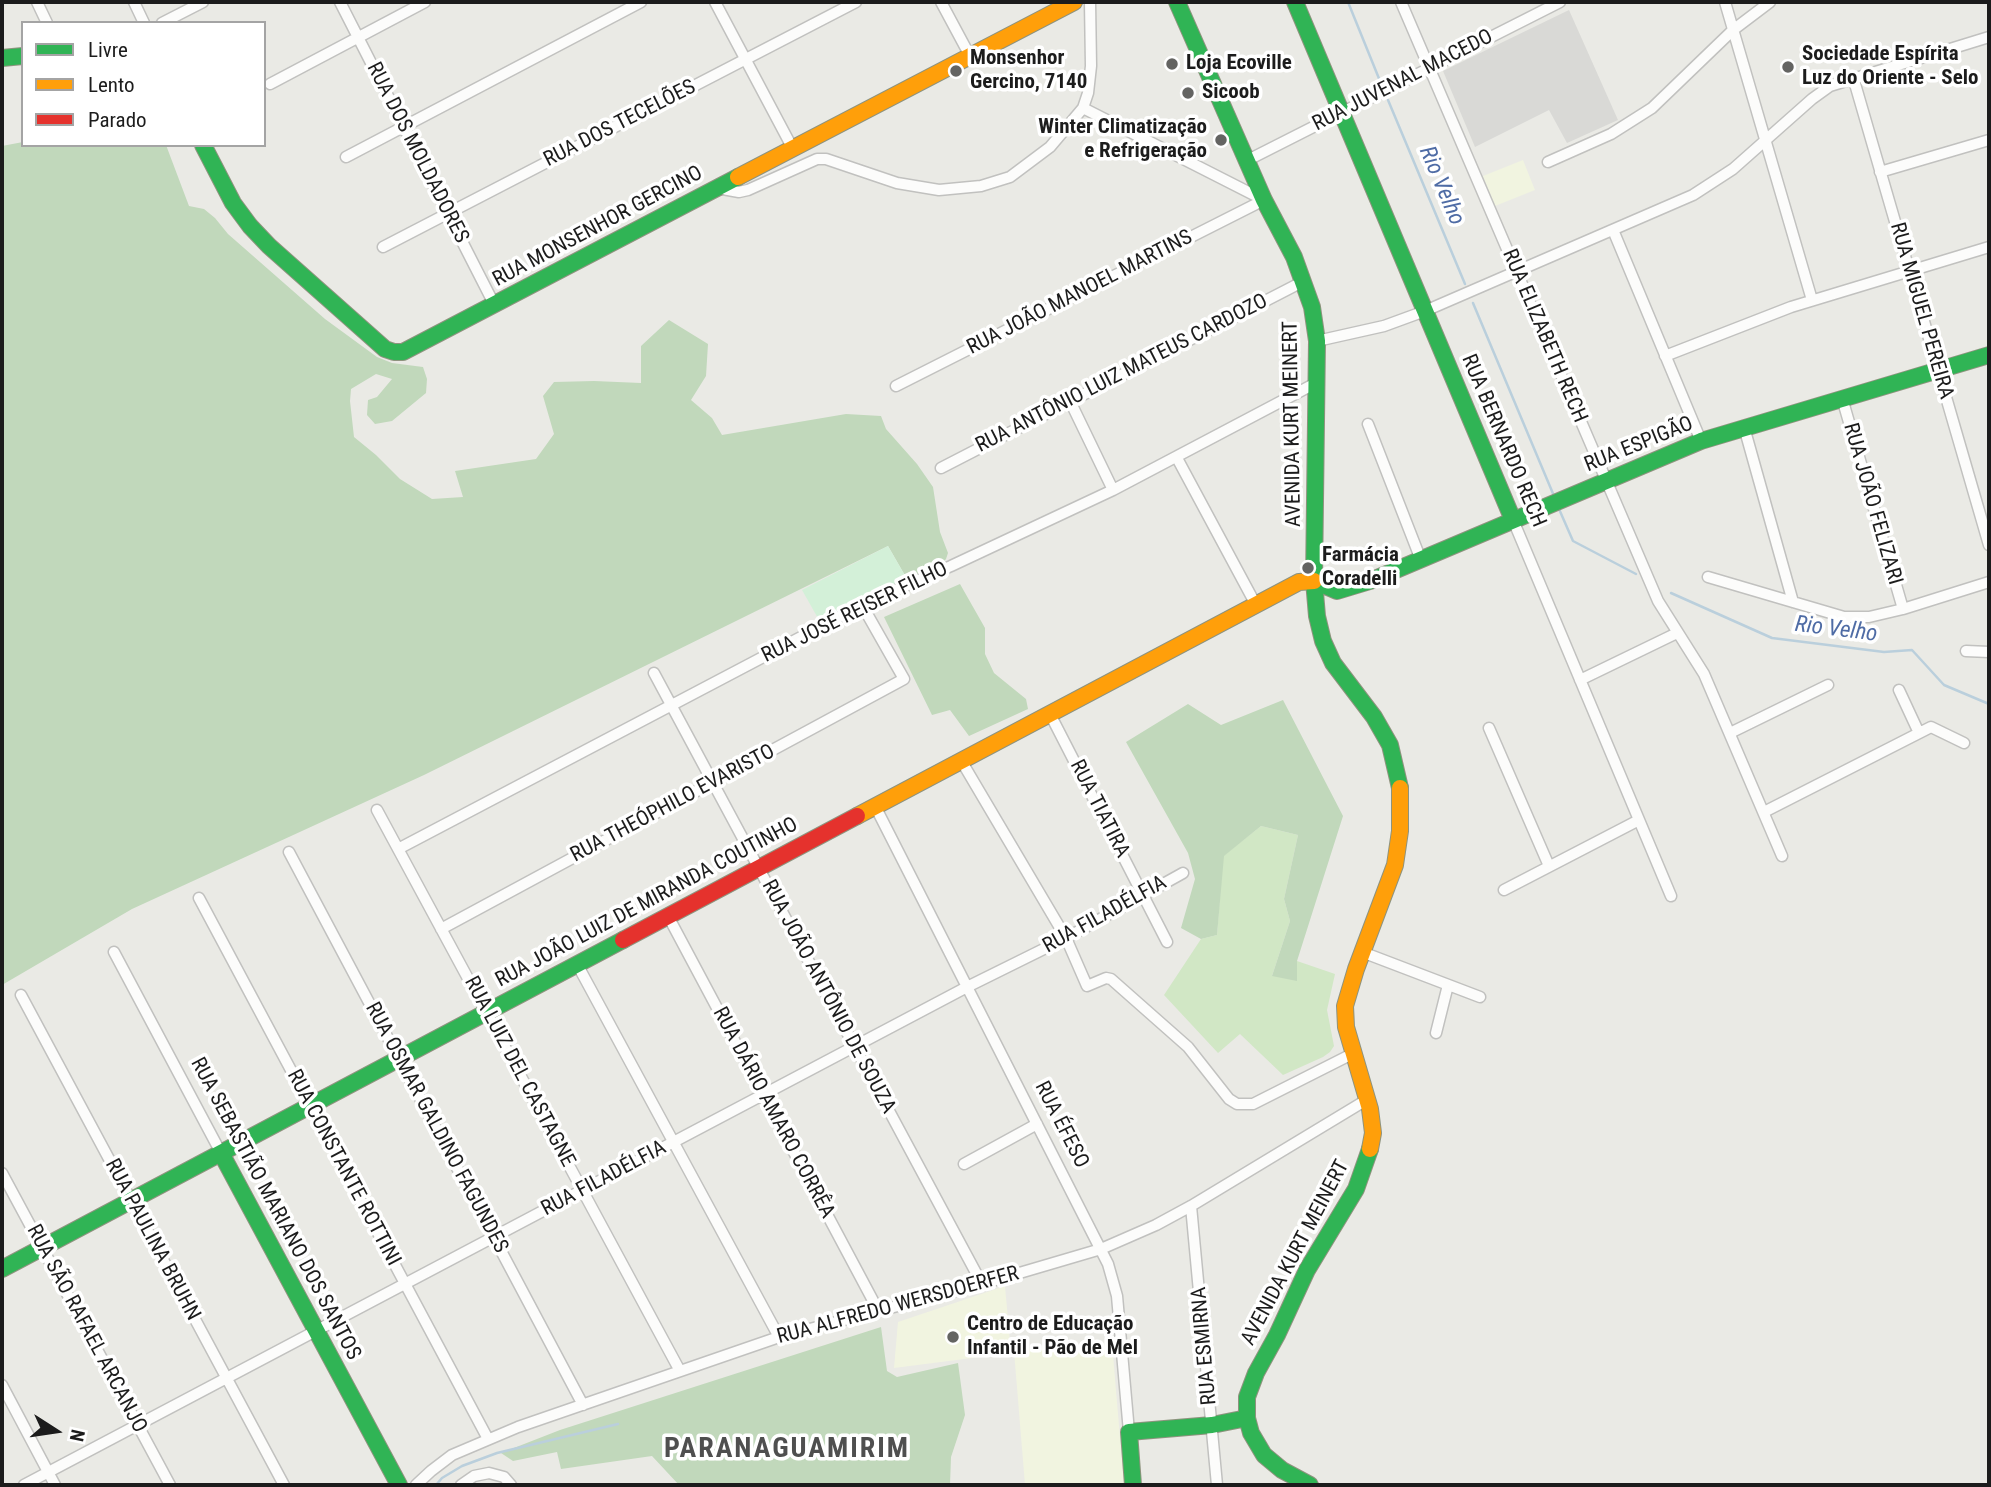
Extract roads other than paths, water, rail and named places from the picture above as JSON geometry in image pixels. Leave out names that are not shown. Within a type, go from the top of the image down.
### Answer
[{"type":"main road","name":"RUA MONSENHOR GERCINO","points":[[204,147],[229,196],[250,226],[385,349],[403,352],[1074,2]]},
{"type":"main road","name":"AVENIDA KURT MEINERT","points":[[1177,2],[1246,161],[1304,281],[1312,307],[1317,341],[1314,581],[1319,624],[1333,663],[1374,717],[1390,745],[1399,782],[1401,811],[1396,856],[1388,884],[1345,1006],[1346,1027],[1368,1098],[1373,1133],[1365,1170],[1307,1270],[1256,1373],[1247,1397],[1247,1418]]},
{"type":"main road","name":"RUA BERNARDO RECH","points":[[1295,2],[1513,520]]},
{"type":"main road","points":[[2,58],[21,56]]},
{"type":"main road","name":"RUA ESPIGÃO","points":[[1337,591],[1421,560],[1701,442],[1989,355]]},
{"type":"main road","points":[[1314,581],[1337,591],[1322,606],[1319,624]]},
{"type":"main road","name":"RUA JOÃO LUIZ DE MIRANDA COUTINHO","points":[[2,1269],[1299,582],[1314,581]]},
{"type":"main road","name":"RUA SEBASTIÃO MARIANO DOS SANTOS","points":[[221,1153],[399,1485]]},
{"type":"main road","points":[[1129,1432],[1212,1425],[1247,1418],[1251,1433],[1264,1455],[1282,1471],[1310,1485]]},
{"type":"main road","name":"RUA ÉFESO","points":[[1129,1432],[1133,1485]]},
{"type":"street","points":[[37,2],[46,21]]},
{"type":"street","points":[[134,2],[143,21]]},
{"type":"street","points":[[167,21],[203,2]]},
{"type":"street","name":"RUA DOS MOLDADORES","points":[[340,2],[495,304]]},
{"type":"street","points":[[270,84],[425,2]]},
{"type":"street","points":[[346,157],[641,2]]},
{"type":"street","points":[[715,2],[793,149]]},
{"type":"street","name":"RUA DOS TECELÕES","points":[[383,247],[856,2]]},
{"type":"street","points":[[941,2],[970,56]]},
{"type":"street","points":[[716,188],[739,192],[748,190],[806,163],[826,159],[897,183],[939,190],[981,186],[1010,177],[1034,161],[1065,132],[1083,108],[1088,93],[1091,66],[1090,2]]},
{"type":"street","name":"RUA ELIZABETH RECH","points":[[1402,2],[1658,601],[1699,664],[1782,856]]},
{"type":"street","name":"RUA JUVENAL MACEDO","points":[[1246,161],[1560,2]]},
{"type":"street","points":[[1725,2],[1812,300]]},
{"type":"street","points":[[1548,162],[1611,134],[1646,112],[1668,95],[1733,30],[1770,2]]},
{"type":"street","points":[[1317,341],[1384,326],[1613,230],[1707,187],[1733,169],[1822,91],[1853,77],[1989,37]]},
{"type":"street","name":"RUA MIGUEL PEREIRA","points":[[1853,77],[1989,545]]},
{"type":"street","points":[[1083,108],[1264,200]]},
{"type":"street","points":[[1880,172],[1989,140]]},
{"type":"street","name":"RUA JOÃO MANOEL MARTINS","points":[[895,386],[1264,200]]},
{"type":"street","points":[[1613,230],[1701,442]]},
{"type":"street","points":[[1665,356],[1812,300],[1989,247]]},
{"type":"street","name":"RUA ANTÔNIO LUIZ MATEUS CARDOZO","points":[[941,468],[1304,281]]},
{"type":"street","name":"RUA JOSÉ REISER FILHO","points":[[398,849],[862,605],[1113,490],[1316,383]]},
{"type":"street","name":"RUA JOÃO FELIZARI","points":[[1842,398],[1903,610]]},
{"type":"street","points":[[1070,401],[1113,490]]},
{"type":"street","points":[[1368,424],[1421,560]]},
{"type":"street","points":[[1744,427],[1793,602]]},
{"type":"street","points":[[1177,458],[1256,605]]},
{"type":"street","name":"RUA BERNARDO RECH","points":[[1513,520],[1671,896]]},
{"type":"street","points":[[1708,577],[1844,617],[1869,617],[1903,610],[1989,582]]},
{"type":"street","name":"RUA THEÓPHILO EVARISTO","points":[[441,929],[904,679],[862,605]]},
{"type":"street","points":[[1580,680],[1677,633]]},
{"type":"street","points":[[1966,651],[1989,652]]},
{"type":"street","name":"RUA JOÃO ANTÔNIO DE SOUZA","points":[[654,673],[982,1284]]},
{"type":"street","points":[[1730,733],[1828,685]]},
{"type":"street","points":[[1899,690],[1919,733]]},
{"type":"street","name":"RUA TIATIRA","points":[[1050,713],[1167,942]]},
{"type":"street","points":[[1763,813],[1931,727],[1964,743]]},
{"type":"street","points":[[1489,728],[1549,866]]},
{"type":"street","points":[[962,762],[1066,938],[1087,986],[1106,978],[1111,979],[1188,1047],[1229,1099],[1237,1104],[1253,1104],[1354,1053]]},
{"type":"street","name":"RUA ÉFESO","points":[[875,806],[1114,1279],[1129,1432]]},
{"type":"street","name":"RUA LUIZ DEL CASTAGNE","points":[[377,810],[680,1371]]},
{"type":"street","points":[[1504,890],[1639,820]]},
{"type":"street","name":"RUA OSMAR GALDINO FAGUNDES","points":[[289,852],[583,1405]]},
{"type":"street","name":"RUA FILADÉLFIA","points":[[24,1485],[967,987],[1066,938],[1183,873]]},
{"type":"street","name":"RUA CONSTANTE ROTTINI","points":[[199,898],[488,1438]]},
{"type":"street","name":"RUA DÁRIO AMARO CORRÊA","points":[[668,916],[878,1310]]},
{"type":"street","name":"RUA SEBASTIÃO MARIANO DOS SANTOS","points":[[114,952],[221,1153]]},
{"type":"street","points":[[1362,952],[1480,997]]},
{"type":"street","points":[[577,964],[779,1337]]},
{"type":"street","points":[[1436,1033],[1448,985]]},
{"type":"street","name":"RUA PAULINA BRUHN","points":[[21,995],[284,1485]]},
{"type":"street","name":"RUA ALFREDO WERSDOERFER","points":[[416,1485],[441,1462],[488,1438],[680,1371],[779,1337],[982,1284],[1101,1249],[1191,1206],[1368,1098]]},
{"type":"street","points":[[964,1164],[1037,1124]]},
{"type":"street","name":"RUA SÃO RAFAEL ARCANJO","points":[[2,1173],[170,1485]]},
{"type":"street","name":"RUA ESMIRNA","points":[[1191,1206],[1217,1485]]},
{"type":"street","points":[[2,1385],[55,1485]]},
{"type":"street","points":[[461,1485],[474,1476],[497,1474],[511,1485]]},
{"type":"waterway","name":"Rio Velho","points":[[1348,2],[1380,81]]},
{"type":"waterway","name":"Rio Velho","points":[[1388,100],[1465,284]]},
{"type":"waterway","name":"Rio Velho","points":[[1473,303],[1554,496]]},
{"type":"waterway","name":"Rio Velho","points":[[1559,509],[1573,541],[1636,574]]},
{"type":"waterway","name":"Rio Velho","points":[[1671,593],[1772,638],[1884,652],[1912,650],[1944,685],[1989,704]]},
{"type":"waterway","points":[[436,1485],[442,1478],[462,1466],[497,1453],[618,1424]]},
{"type":"place","name":"Loja Ecoville","points":[[1172,64]]},
{"type":"place","name":"Sociedade Espírita Luz do Oriente - Selo","points":[[1788,67]]},
{"type":"place","name":"Monsenhor Gercino, 7140","points":[[956,71]]},
{"type":"place","name":"Sicoob","points":[[1188,93]]},
{"type":"place","name":"Winter Climatização e Refrigeração","points":[[1221,140]]},
{"type":"place","name":"Farmácia Coradelli","points":[[1308,568]]},
{"type":"place","name":"Centro de Educação Infantil - Pão de Mel","points":[[953,1337]]},
{"type":"district","name":"PARANAGUAMIRIM","points":[[787,1450]]}]
